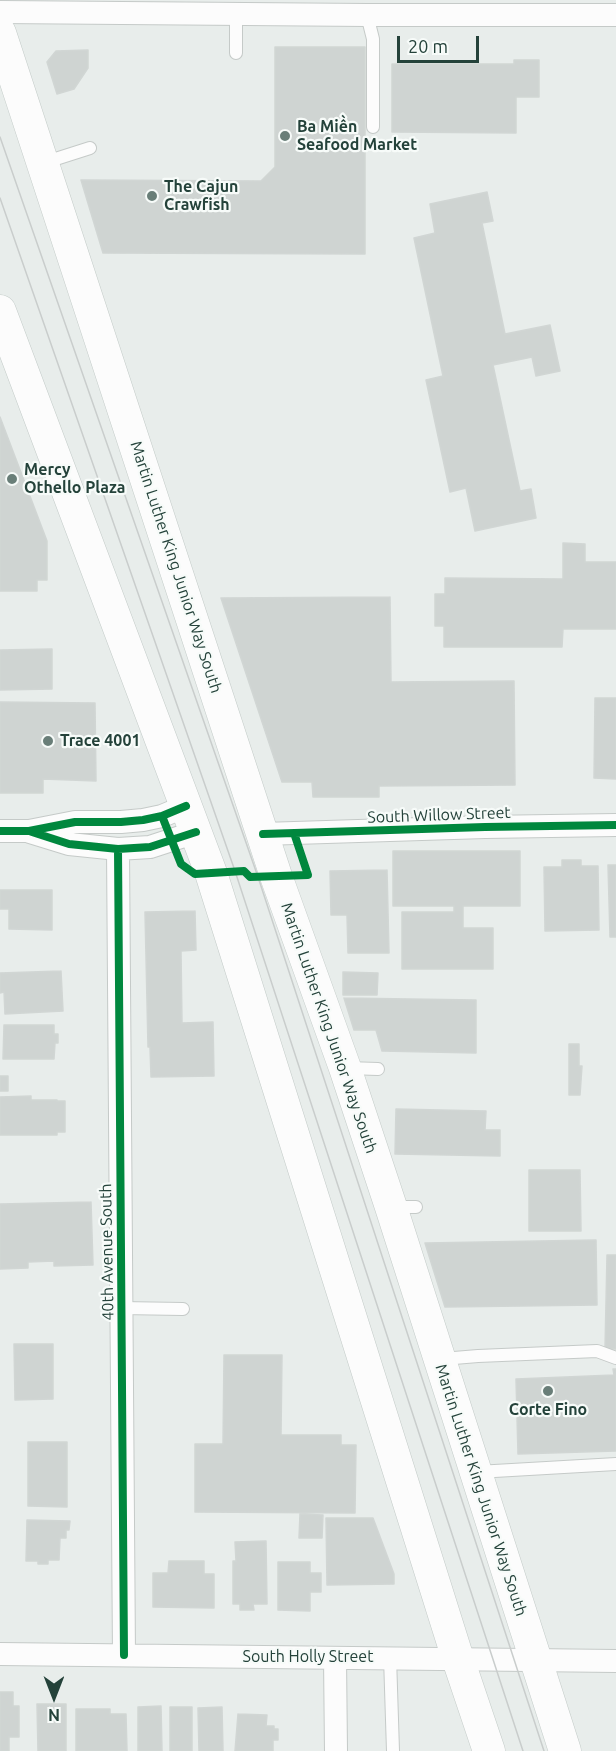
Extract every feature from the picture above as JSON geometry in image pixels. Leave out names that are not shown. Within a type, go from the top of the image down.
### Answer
[{"type":"main road","name":"Martin Luther King Junior Way South","points":[[0,33],[276,876],[345,1068],[404,1207],[440,1360],[566,1751]]},
{"type":"main road","points":[[0,311],[215,884],[458,1659],[489,1751]]},
{"type":"street","points":[[0,12],[366,8],[616,15]]},
{"type":"street","points":[[0,831],[29,831],[75,822],[121,822],[162,816],[191,819]]},
{"type":"street","points":[[29,831],[69,844],[118,849],[150,847],[191,819]]},
{"type":"street","name":"South Willow Street","points":[[263,834],[616,825]]},
{"type":"street","name":"40th Avenue South","points":[[118,849],[124,1655]]},
{"type":"street","name":"South Holly Street","points":[[0,1654],[616,1661]]},
{"type":"street","points":[[335,1658],[336,1751]]},
{"type":"lane","points":[[366,8],[374,39],[373,127]]},
{"type":"lane","points":[[228,9],[236,53]]},
{"type":"lane","points":[[43,163],[90,148]]},
{"type":"lane","points":[[345,1068],[378,1069]]},
{"type":"lane","points":[[121,1308],[183,1309]]},
{"type":"lane","points":[[440,1360],[478,1356],[597,1351],[616,1358]]},
{"type":"lane","points":[[475,1472],[616,1464]]},
{"type":"lane","points":[[390,1657],[393,1751]]},
{"type":"building","points":[[275,47],[365,47],[365,254],[103,253],[81,180],[261,181],[275,167]]},
{"type":"building","points":[[88,50],[88,68],[74,89],[57,94],[47,62],[56,51]]},
{"type":"building","points":[[514,60],[539,60],[539,97],[516,97],[516,133],[392,132],[392,64],[514,64]]},
{"type":"building","points":[[487,192],[493,221],[482,223],[505,334],[550,325],[560,371],[536,376],[532,357],[493,365],[520,491],[531,489],[536,518],[475,531],[466,488],[450,492],[426,380],[443,376],[414,238],[435,233],[430,204]]},
{"type":"building","name":"Mercy Othello Plaza","points":[[0,417],[47,541],[47,580],[37,580],[37,591],[0,591]]},
{"type":"building","points":[[563,543],[585,544],[585,562],[616,562],[616,629],[563,629],[562,647],[444,647],[444,626],[435,626],[435,594],[445,594],[445,578],[563,579]]},
{"type":"building","points":[[390,597],[391,682],[514,681],[515,785],[379,786],[379,797],[313,797],[312,782],[282,782],[221,598]]},
{"type":"building","points":[[52,649],[52,689],[0,690],[0,650]]},
{"type":"building","points":[[595,698],[616,698],[616,779],[594,778]]},
{"type":"building","name":"Trace 4001","points":[[0,702],[95,703],[96,781],[43,779],[43,793],[0,793]]},
{"type":"building","points":[[393,851],[520,851],[520,906],[463,906],[463,928],[493,928],[493,969],[402,969],[402,912],[454,912],[454,906],[393,906]]},
{"type":"building","points":[[562,860],[581,860],[581,866],[598,866],[599,930],[545,931],[544,867],[562,867]]},
{"type":"building","points":[[608,865],[616,865],[616,937],[610,937]]},
{"type":"building","points":[[387,870],[389,953],[348,953],[347,915],[331,915],[330,871]]},
{"type":"building","points":[[0,890],[52,890],[52,930],[9,929],[9,909],[0,909]]},
{"type":"building","points":[[195,911],[196,950],[181,951],[182,1023],[213,1022],[214,1076],[151,1077],[150,1047],[148,1047],[145,912]]},
{"type":"building","points":[[61,971],[63,1011],[5,1014],[4,992],[0,993],[0,973]]},
{"type":"building","points":[[343,972],[378,973],[377,995],[343,995]]},
{"type":"building","points":[[344,998],[476,1000],[476,1053],[382,1051],[376,1030],[354,1030]]},
{"type":"building","points":[[4,1025],[54,1025],[54,1034],[58,1034],[58,1043],[55,1043],[54,1059],[3,1059]]},
{"type":"building","points":[[569,1044],[579,1044],[579,1066],[582,1066],[580,1095],[569,1095]]},
{"type":"building","points":[[0,1076],[8,1076],[8,1091],[0,1091]]},
{"type":"building","points":[[31,1096],[31,1100],[65,1101],[65,1132],[57,1132],[57,1135],[0,1135],[0,1097]]},
{"type":"building","points":[[396,1109],[486,1111],[485,1130],[500,1130],[500,1156],[395,1154]]},
{"type":"building","points":[[529,1170],[580,1170],[581,1231],[529,1231]]},
{"type":"building","points":[[91,1202],[93,1265],[54,1266],[54,1261],[28,1262],[28,1268],[0,1269],[0,1204]]},
{"type":"building","points":[[596,1240],[597,1305],[445,1307],[425,1243]]},
{"type":"building","points":[[607,1255],[616,1255],[616,1349],[605,1349]]},
{"type":"building","points":[[14,1344],[53,1344],[53,1399],[15,1400]]},
{"type":"building","points":[[224,1355],[282,1355],[281,1435],[341,1435],[341,1445],[356,1445],[355,1513],[195,1512],[195,1444],[223,1444]]},
{"type":"building","points":[[613,1369],[616,1369],[616,1451],[518,1454],[516,1379],[614,1375]]},
{"type":"building","points":[[28,1442],[67,1442],[67,1507],[28,1506]]},
{"type":"building","points":[[300,1514],[323,1515],[322,1538],[299,1538]]},
{"type":"building","points":[[326,1518],[373,1518],[394,1574],[394,1584],[327,1585]]},
{"type":"building","points":[[27,1520],[70,1521],[69,1530],[66,1530],[66,1538],[60,1538],[59,1560],[48,1560],[48,1564],[26,1561]]},
{"type":"building","points":[[266,1541],[267,1604],[253,1604],[254,1610],[240,1610],[240,1604],[233,1604],[235,1542]]},
{"type":"building","points":[[169,1561],[204,1561],[204,1574],[214,1574],[214,1608],[153,1607],[153,1573],[168,1573]]},
{"type":"building","points":[[278,1562],[310,1562],[310,1573],[321,1573],[321,1592],[310,1592],[310,1611],[278,1610]]},
{"type":"building","points":[[0,1692],[13,1692],[13,1706],[19,1706],[19,1737],[9,1737],[9,1751],[0,1751]]},
{"type":"building","points":[[37,1704],[66,1704],[66,1751],[38,1751]]},
{"type":"building","points":[[161,1706],[162,1751],[138,1751],[138,1707]]},
{"type":"building","points":[[170,1707],[192,1707],[192,1751],[170,1751]]},
{"type":"building","points":[[222,1707],[223,1751],[199,1751],[198,1708]]},
{"type":"building","points":[[76,1709],[110,1709],[110,1714],[126,1714],[127,1751],[76,1751]]},
{"type":"building","points":[[238,1714],[267,1715],[266,1726],[274,1726],[274,1729],[278,1729],[278,1740],[273,1740],[273,1751],[235,1751]]},
{"type":"tram line","points":[[0,137],[258,877],[544,1751]]},
{"type":"tram line","points":[[0,198],[235,871],[523,1751]]},
{"type":"cycle path","points":[[0,831],[29,831],[75,822],[143,820],[162,816],[186,806]]},
{"type":"cycle path","points":[[162,816],[181,864],[195,874],[244,871],[250,877],[308,875],[294,833]]},
{"type":"cycle path","points":[[263,834],[616,825]]},
{"type":"cycle path","points":[[32,832],[69,844],[118,849],[150,847],[196,832]]},
{"type":"cycle path","points":[[118,849],[124,1655]]},
{"type":"place","name":"Ba Miền Seafood Market","points":[[285,136]]},
{"type":"place","name":"The Cajun Crawfish","points":[[152,196]]},
{"type":"place","name":"Mercy Othello Plaza","points":[[12,479]]},
{"type":"place","name":"Trace 4001","points":[[48,741]]},
{"type":"place","name":"Corte Fino","points":[[548,1391]]}]
